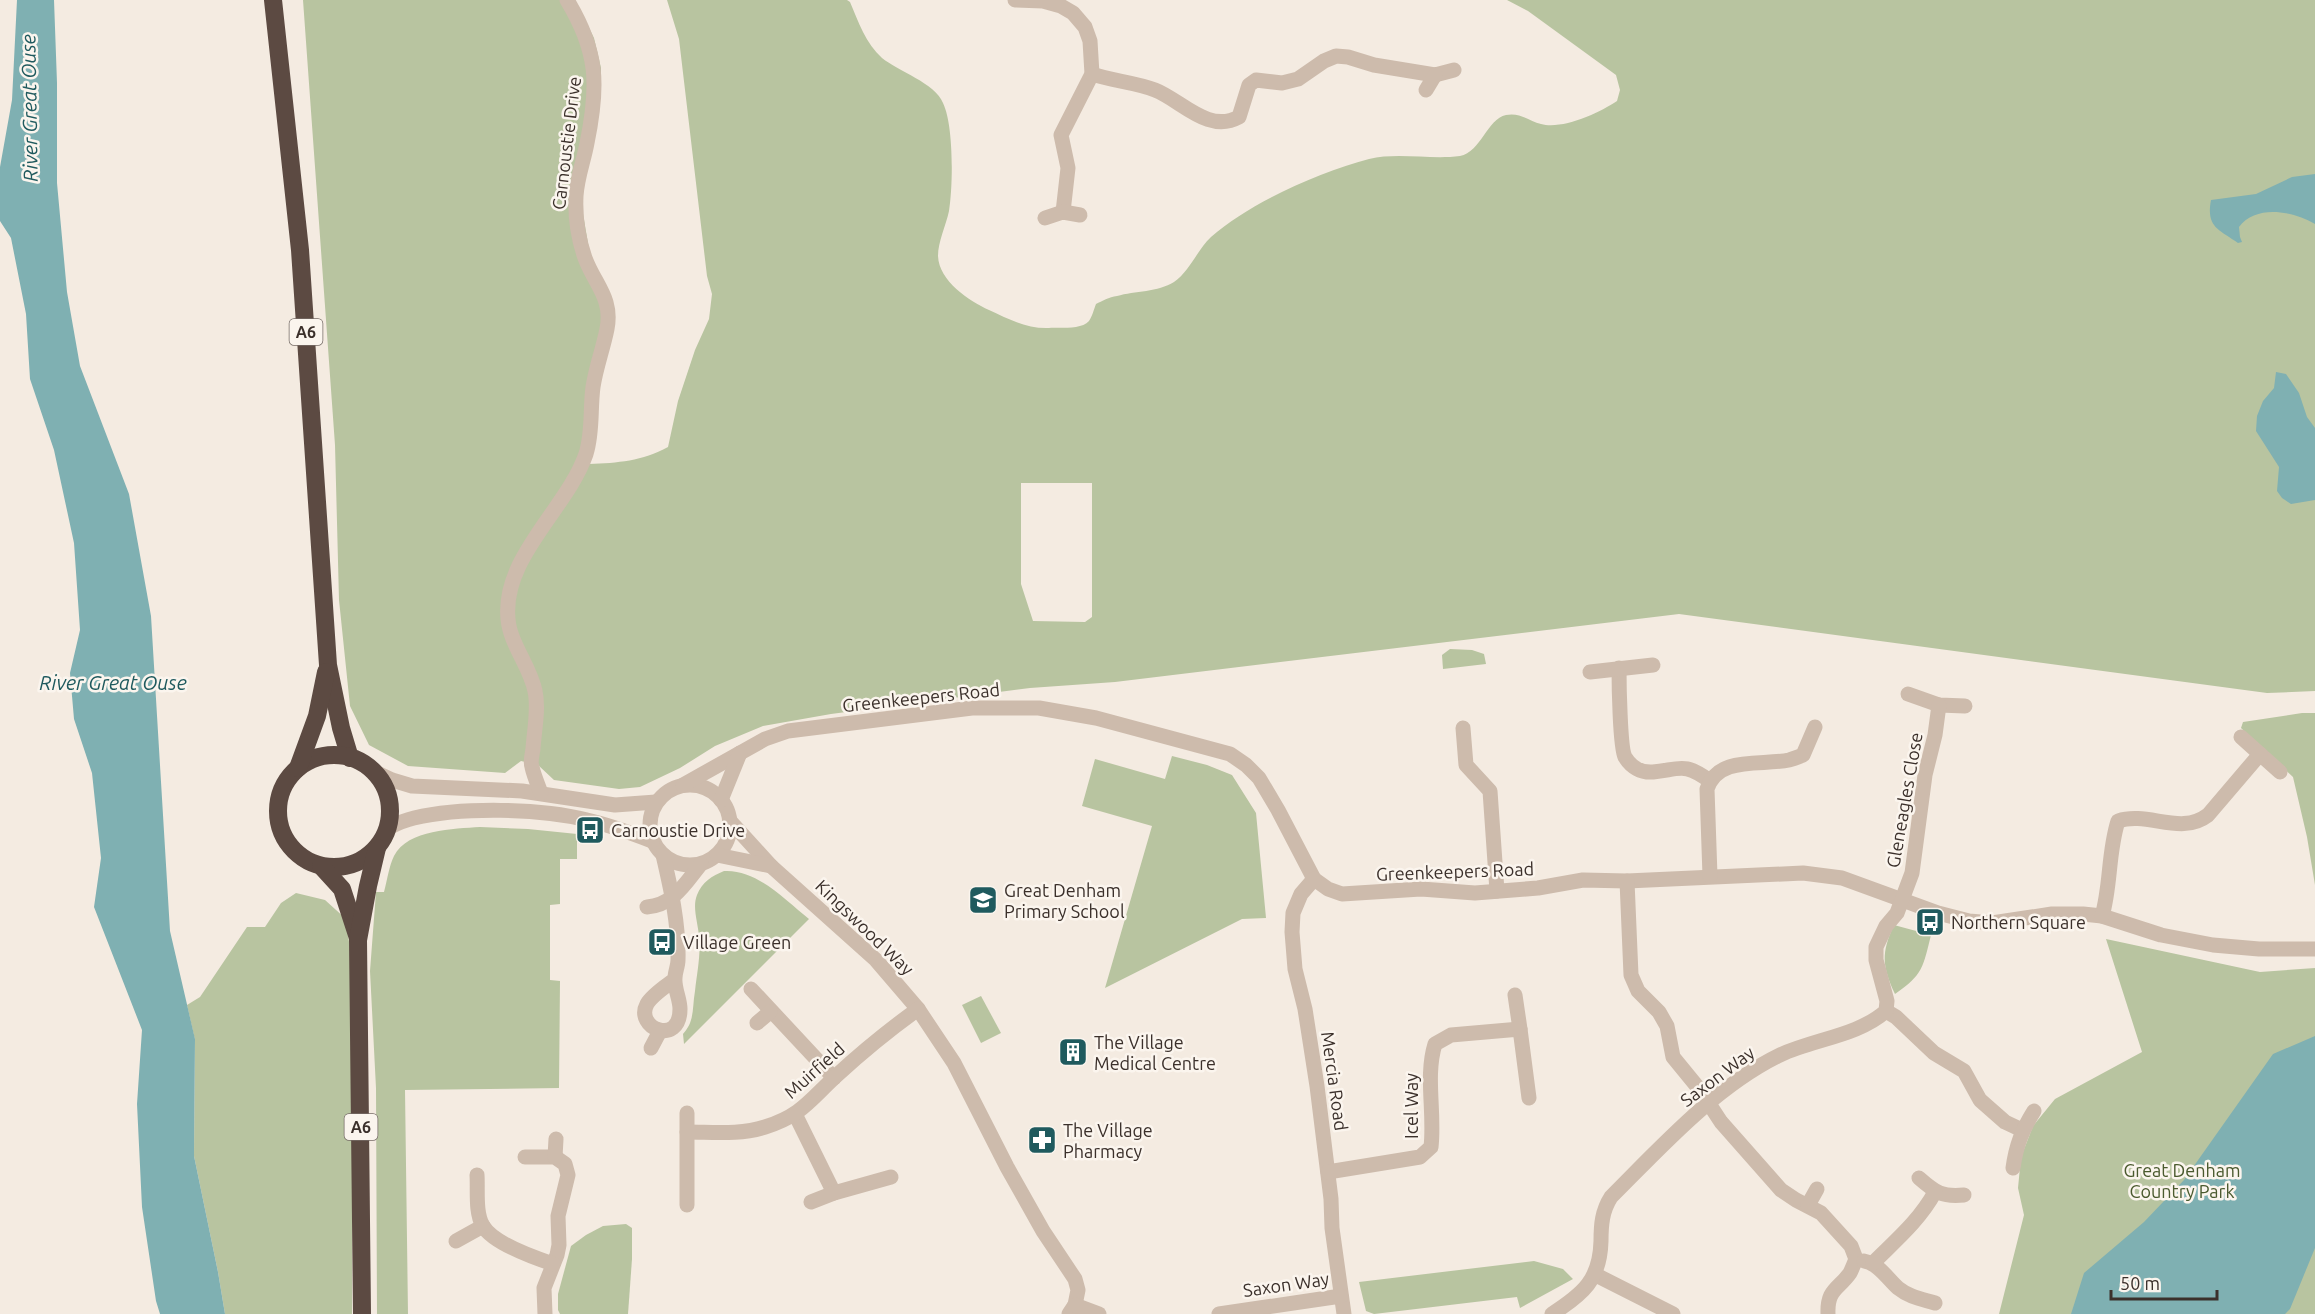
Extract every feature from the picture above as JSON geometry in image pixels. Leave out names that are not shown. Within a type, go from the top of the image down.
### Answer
[{"type":"highway","name":"A6","points":[[273,0],[300,250],[328,665],[341,728],[350,758]]},
{"type":"highway","name":"A6","points":[[298,768],[317,716],[328,665]]},
{"type":"highway","points":[[332,755],[350,758],[373,771],[383,783],[389,797],[390,812],[388,828],[377,848],[361,861],[341,867],[321,866],[304,859],[291,848],[282,832],[278,815],[280,797],[287,781],[298,768],[314,759],[332,755]]},
{"type":"highway","name":"A6","points":[[362,1314],[358,940],[377,848]]},
{"type":"highway","name":"A6","points":[[321,866],[342,889],[358,940]]},
{"type":"street","name":"Carnoustie Drive","points":[[541,793],[531,766],[535,690],[508,619],[510,591],[517,568],[575,478],[586,453],[595,373],[607,328],[608,307],[600,285],[586,260],[575,213],[577,187],[588,141],[595,95],[595,70],[590,46],[567,0]]},
{"type":"street","points":[[1016,0],[1043,1],[1061,6],[1073,13],[1085,27],[1090,41],[1092,74],[1061,135],[1068,168],[1063,212]]},
{"type":"street","points":[[1092,74],[1154,90],[1168,96],[1196,115],[1216,120],[1232,120],[1239,117],[1249,84],[1256,80],[1282,83],[1298,79],[1324,61],[1336,56],[1435,75],[1454,70]]},
{"type":"street","points":[[1426,90],[1435,75]]},
{"type":"street","points":[[1045,218],[1063,212],[1080,215]]},
{"type":"street","points":[[1590,672],[1653,665]]},
{"type":"street","points":[[1619,668],[1624,755],[1635,769],[1650,772],[1680,768],[1695,770],[1710,781]]},
{"type":"street","points":[[1908,694],[1939,705],[1965,706]]},
{"type":"street","name":"Gleneagles Close","points":[[1903,901],[1912,873],[1925,775],[1935,735],[1939,705]]},
{"type":"street","name":"Greenkeepers Road","points":[[683,785],[765,739],[788,731],[972,708],[1039,708],[1096,718],[1208,746],[1230,754],[1259,778],[1314,879],[1328,889],[1342,894],[1421,889],[1475,893],[1538,888],[1583,880],[1627,881],[1791,872],[1842,878],[1938,914],[1969,921],[1992,923],[2052,914],[2102,916],[2186,941],[2259,949],[2315,949]]},
{"type":"street","points":[[1710,876],[1707,789],[1710,781],[1730,767],[1743,763],[1788,760],[1803,755],[1815,727]]},
{"type":"street","points":[[1463,728],[1466,765],[1490,791],[1497,891]]},
{"type":"street","points":[[2241,737],[2280,772]]},
{"type":"street","points":[[721,800],[740,753]]},
{"type":"street","points":[[2102,916],[2107,901],[2114,833],[2118,821],[2128,818],[2187,825],[2200,822],[2260,754]]},
{"type":"street","points":[[510,790],[531,766]]},
{"type":"street","points":[[373,771],[412,786],[510,790],[615,804],[656,802]]},
{"type":"street","points":[[648,907],[661,905],[672,899],[701,864],[717,855],[727,839],[730,821],[721,800],[711,790],[683,785],[668,791],[656,802],[649,828],[652,841],[663,855],[674,862],[687,865],[701,864]]},
{"type":"street","points":[[388,828],[413,818],[465,812],[536,813],[584,819],[623,829],[652,841]]},
{"type":"street","name":"Kingswood Way","points":[[730,821],[771,866],[876,960],[918,1009],[954,1063],[1007,1167],[1043,1231],[1075,1279],[1078,1290],[1072,1309]]},
{"type":"street","points":[[663,855],[672,899],[678,961],[674,980],[681,999],[680,1017],[675,1026],[667,1031],[660,1031],[649,1025],[645,1015],[647,1004],[674,980]]},
{"type":"street","points":[[717,855],[771,866]]},
{"type":"street","name":"Mercia Road","points":[[1314,879],[1301,894],[1293,913],[1292,932],[1295,969],[1305,1009],[1316,1075],[1341,1296]]},
{"type":"street","points":[[1627,881],[1631,975],[1634,984],[1659,1012],[1667,1026],[1673,1057],[1700,1090],[1720,1122],[1781,1190],[1821,1213],[1851,1246],[1856,1260],[1850,1274],[1831,1295],[1828,1314]]},
{"type":"street","points":[[1903,901],[1886,926],[1876,947],[1876,960],[1887,1001],[1886,1011],[1896,1017],[1934,1053],[1964,1071],[1980,1100],[2005,1122],[2022,1130]]},
{"type":"street","points":[[751,989],[834,1078]]},
{"type":"street","points":[[1515,995],[1529,1098]]},
{"type":"street","name":"Muirfield","points":[[687,1132],[726,1133],[765,1127],[795,1114],[885,1033],[918,1009]]},
{"type":"street","points":[[758,1023],[770,1011]]},
{"type":"street","name":"Saxon Way","points":[[1596,1275],[1602,1220],[1606,1205],[1611,1197],[1657,1151],[1745,1075],[1782,1055],[1877,1019],[1886,1011]]},
{"type":"street","name":"Icel Way","points":[[1328,1172],[1420,1158],[1431,1147],[1433,1129],[1431,1059],[1435,1044],[1451,1035],[1520,1029]]},
{"type":"street","points":[[651,1048],[660,1031]]},
{"type":"street","points":[[2013,1168],[2022,1130],[2034,1111]]},
{"type":"street","points":[[687,1113],[687,1205]]},
{"type":"street","points":[[795,1114],[834,1193]]},
{"type":"street","points":[[555,1157],[556,1139]]},
{"type":"street","points":[[525,1157],[555,1157],[565,1164],[568,1175],[558,1216],[559,1245],[544,1288],[545,1314]]},
{"type":"street","points":[[477,1175],[479,1212],[483,1226],[495,1237],[535,1258],[553,1264]]},
{"type":"street","points":[[811,1202],[891,1177]]},
{"type":"street","points":[[1919,1178],[1935,1192],[1950,1196],[1964,1195]]},
{"type":"street","points":[[1808,1205],[1817,1189]]},
{"type":"street","points":[[1873,1263],[1911,1227],[1927,1207],[1935,1192]]},
{"type":"street","points":[[456,1241],[483,1226]]},
{"type":"street","points":[[1856,1260],[1873,1263],[1900,1289],[1911,1296],[1935,1303]]},
{"type":"street","points":[[1552,1314],[1585,1290],[1596,1275],[1673,1314]]},
{"type":"street","name":"Saxon Way","points":[[1218,1314],[1341,1296],[1344,1314]]},
{"type":"street","points":[[1072,1309],[1099,1314]]},
{"type":"green space","points":[[303,0],[575,0],[594,38],[601,68],[601,92],[581,202],[590,255],[610,297],[589,464],[630,460],[668,447],[678,401],[695,350],[709,319],[712,294],[707,276],[679,39],[667,0],[847,0],[850,2],[863,32],[876,52],[889,63],[932,89],[939,96],[947,113],[952,172],[949,211],[938,256],[949,282],[964,296],[1018,323],[1033,327],[1070,328],[1081,326],[1089,321],[1096,304],[1103,300],[1161,288],[1174,282],[1185,272],[1206,242],[1227,224],[1265,201],[1307,180],[1380,157],[1460,156],[1473,148],[1499,118],[1506,115],[1520,116],[1541,124],[1559,125],[1591,115],[1617,101],[1620,90],[1616,75],[1528,11],[1507,0],[2315,0],[2315,691],[2267,693],[1679,614],[1115,682],[1030,688],[831,714],[763,726],[715,746],[680,768],[640,787],[619,789],[554,780],[538,765],[521,761],[505,773],[408,766],[369,745],[350,706],[339,600],[335,445]],"holes":[[[1021,483],[1092,483],[1092,617],[1085,622],[1033,621],[1021,584]]]},
{"type":"green space","points":[[1450,649],[1472,650],[1484,654],[1486,664],[1443,669],[1442,655]]},
{"type":"green space","points":[[2315,713],[2315,885],[2293,777],[2241,728],[2243,722]]},
{"type":"green space","points":[[1172,756],[1207,765],[1232,775],[1256,813],[1266,918],[1242,919],[1105,988],[1152,826],[1082,806],[1095,759],[1165,779]]},
{"type":"green space","points":[[480,827],[577,834],[577,859],[560,859],[560,904],[550,905],[550,980],[560,981],[559,1088],[405,1090],[408,1314],[377,1314],[376,1088],[370,971],[376,892],[384,892],[394,856],[410,840],[433,832]]},
{"type":"green space","points":[[724,871],[748,875],[759,880],[809,919],[684,1044],[683,1034],[690,1024],[692,1014],[699,957],[696,900],[699,890],[705,883]]},
{"type":"green space","points":[[296,893],[325,900],[346,919],[352,965],[352,1314],[225,1314],[194,1156],[195,1040],[187,1005],[200,997],[247,927],[265,927],[281,903]]},
{"type":"green space","points":[[1894,925],[1931,935],[1926,955],[1917,975],[1895,994],[1885,960],[1887,944]]},
{"type":"green space","name":"Great Denham Country Park","points":[[2106,939],[2260,972],[2315,968],[2315,1314],[1999,1314],[2024,1215],[2018,1188],[2021,1157],[2033,1126],[2055,1099],[2142,1052]]},
{"type":"green space","points":[[981,996],[1001,1033],[981,1043],[962,1005]]},
{"type":"green space","points":[[626,1224],[632,1228],[628,1314],[560,1314],[558,1294],[571,1246],[603,1226]]},
{"type":"green space","points":[[1534,1261],[1563,1269],[1573,1279],[1520,1308],[1517,1297],[1374,1314],[1366,1311],[1359,1282]]},
{"type":"water","name":"River Great Ouse","points":[[17,0],[54,0],[57,183],[67,292],[80,366],[129,494],[151,616],[170,931],[195,1039],[194,1156],[225,1314],[160,1314],[156,1301],[142,1207],[137,1104],[142,1030],[94,907],[101,858],[92,773],[74,719],[70,673],[80,630],[74,543],[54,450],[30,379],[26,314],[11,238],[0,221],[0,167],[12,100]]},
{"type":"water","points":[[2315,174],[2315,224],[2286,213],[2255,215],[2239,227],[2242,242],[2238,243],[2219,230],[2212,222],[2211,200],[2256,194],[2292,177]]},
{"type":"water","points":[[2276,372],[2286,374],[2299,393],[2307,417],[2315,428],[2315,500],[2291,504],[2282,498],[2277,491],[2279,467],[2256,431],[2257,416],[2263,401],[2274,388]]},
{"type":"water","points":[[2315,1036],[2315,1248],[2290,1309],[2285,1314],[2071,1314],[2084,1273],[2144,1222],[2184,1180],[2273,1054]]},
{"type":"place","name":"Carnoustie Drive","points":[[590,830]]},
{"type":"place","name":"Great Denham Primary School","points":[[983,900]]},
{"type":"place","name":"Northern Square","points":[[1930,922]]},
{"type":"place","name":"Village Green","points":[[662,942]]},
{"type":"place","name":"The Village Medical Centre","points":[[1073,1052]]},
{"type":"place","name":"The Village Pharmacy","points":[[1042,1140]]}]
